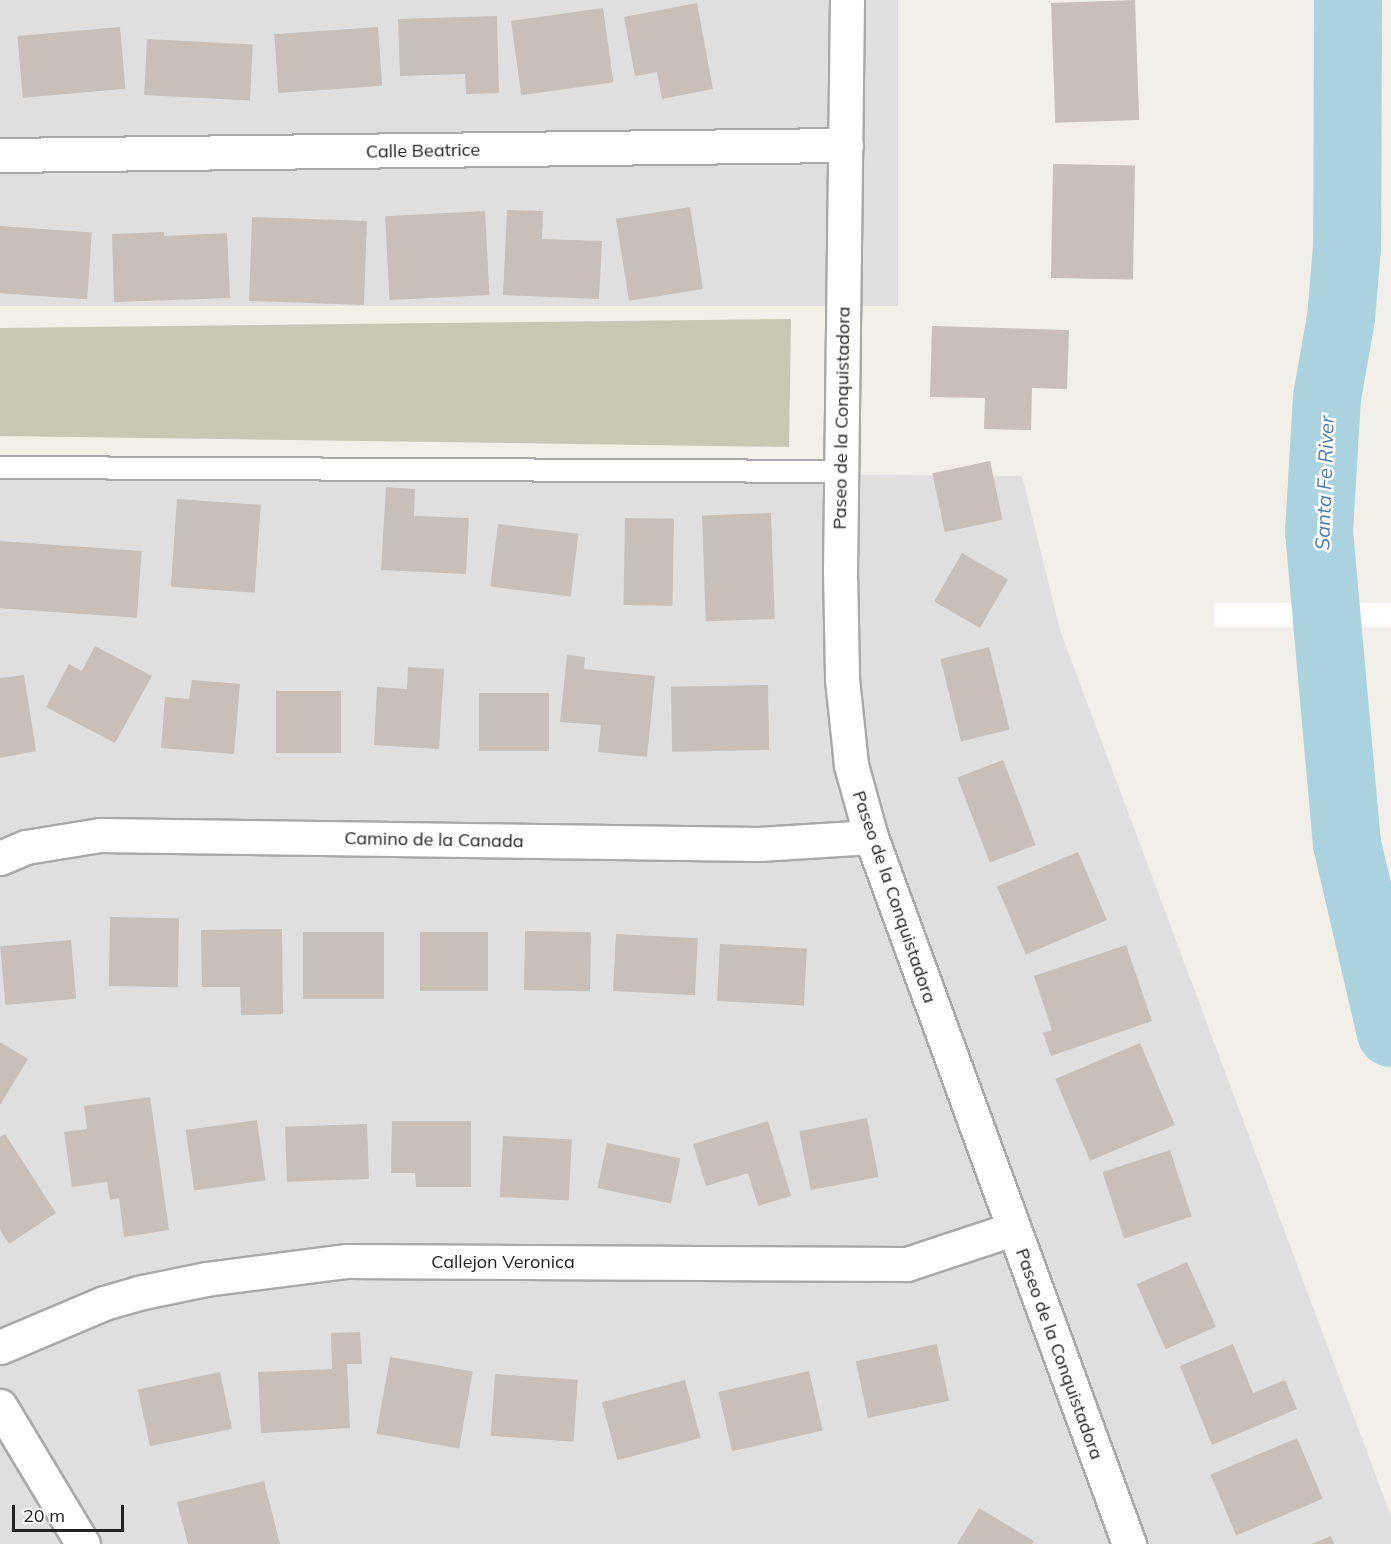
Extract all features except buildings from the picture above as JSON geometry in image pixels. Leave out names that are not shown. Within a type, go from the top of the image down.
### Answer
[{"type":"street","name":"Paseo de la Conquistadora","points":[[847,0],[841,471],[845,722],[851,765],[871,837],[1129,1544]]},
{"type":"street","name":"Calle Beatrice","points":[[0,155],[846,145]]},
{"type":"street","name":"Camino de la Canada","points":[[0,858],[26,847],[100,835],[759,844],[871,837]]},
{"type":"street","name":"Callejon Veronica","points":[[0,1347],[104,1304],[149,1291],[206,1279],[347,1261],[907,1264],[1013,1229]]},
{"type":"street","points":[[0,1406],[83,1544]]},
{"type":"lane","points":[[0,467],[841,471]]},
{"type":"shaded area","points":[[0,0],[898,0],[898,306],[0,306]]},
{"type":"shaded area","points":[[791,319],[789,447],[0,436],[0,328]]},
{"type":"shaded area","points":[[0,468],[1022,476],[1060,630],[1391,1516],[1391,1544],[0,1544]]},
{"type":"pier","points":[[1214,603],[1391,603],[1391,627],[1214,627]]},
{"type":"waterway","name":"Santa Fe River","points":[[1348,0],[1347,247],[1341,318],[1327,397],[1319,531],[1347,844],[1391,1033]]}]
